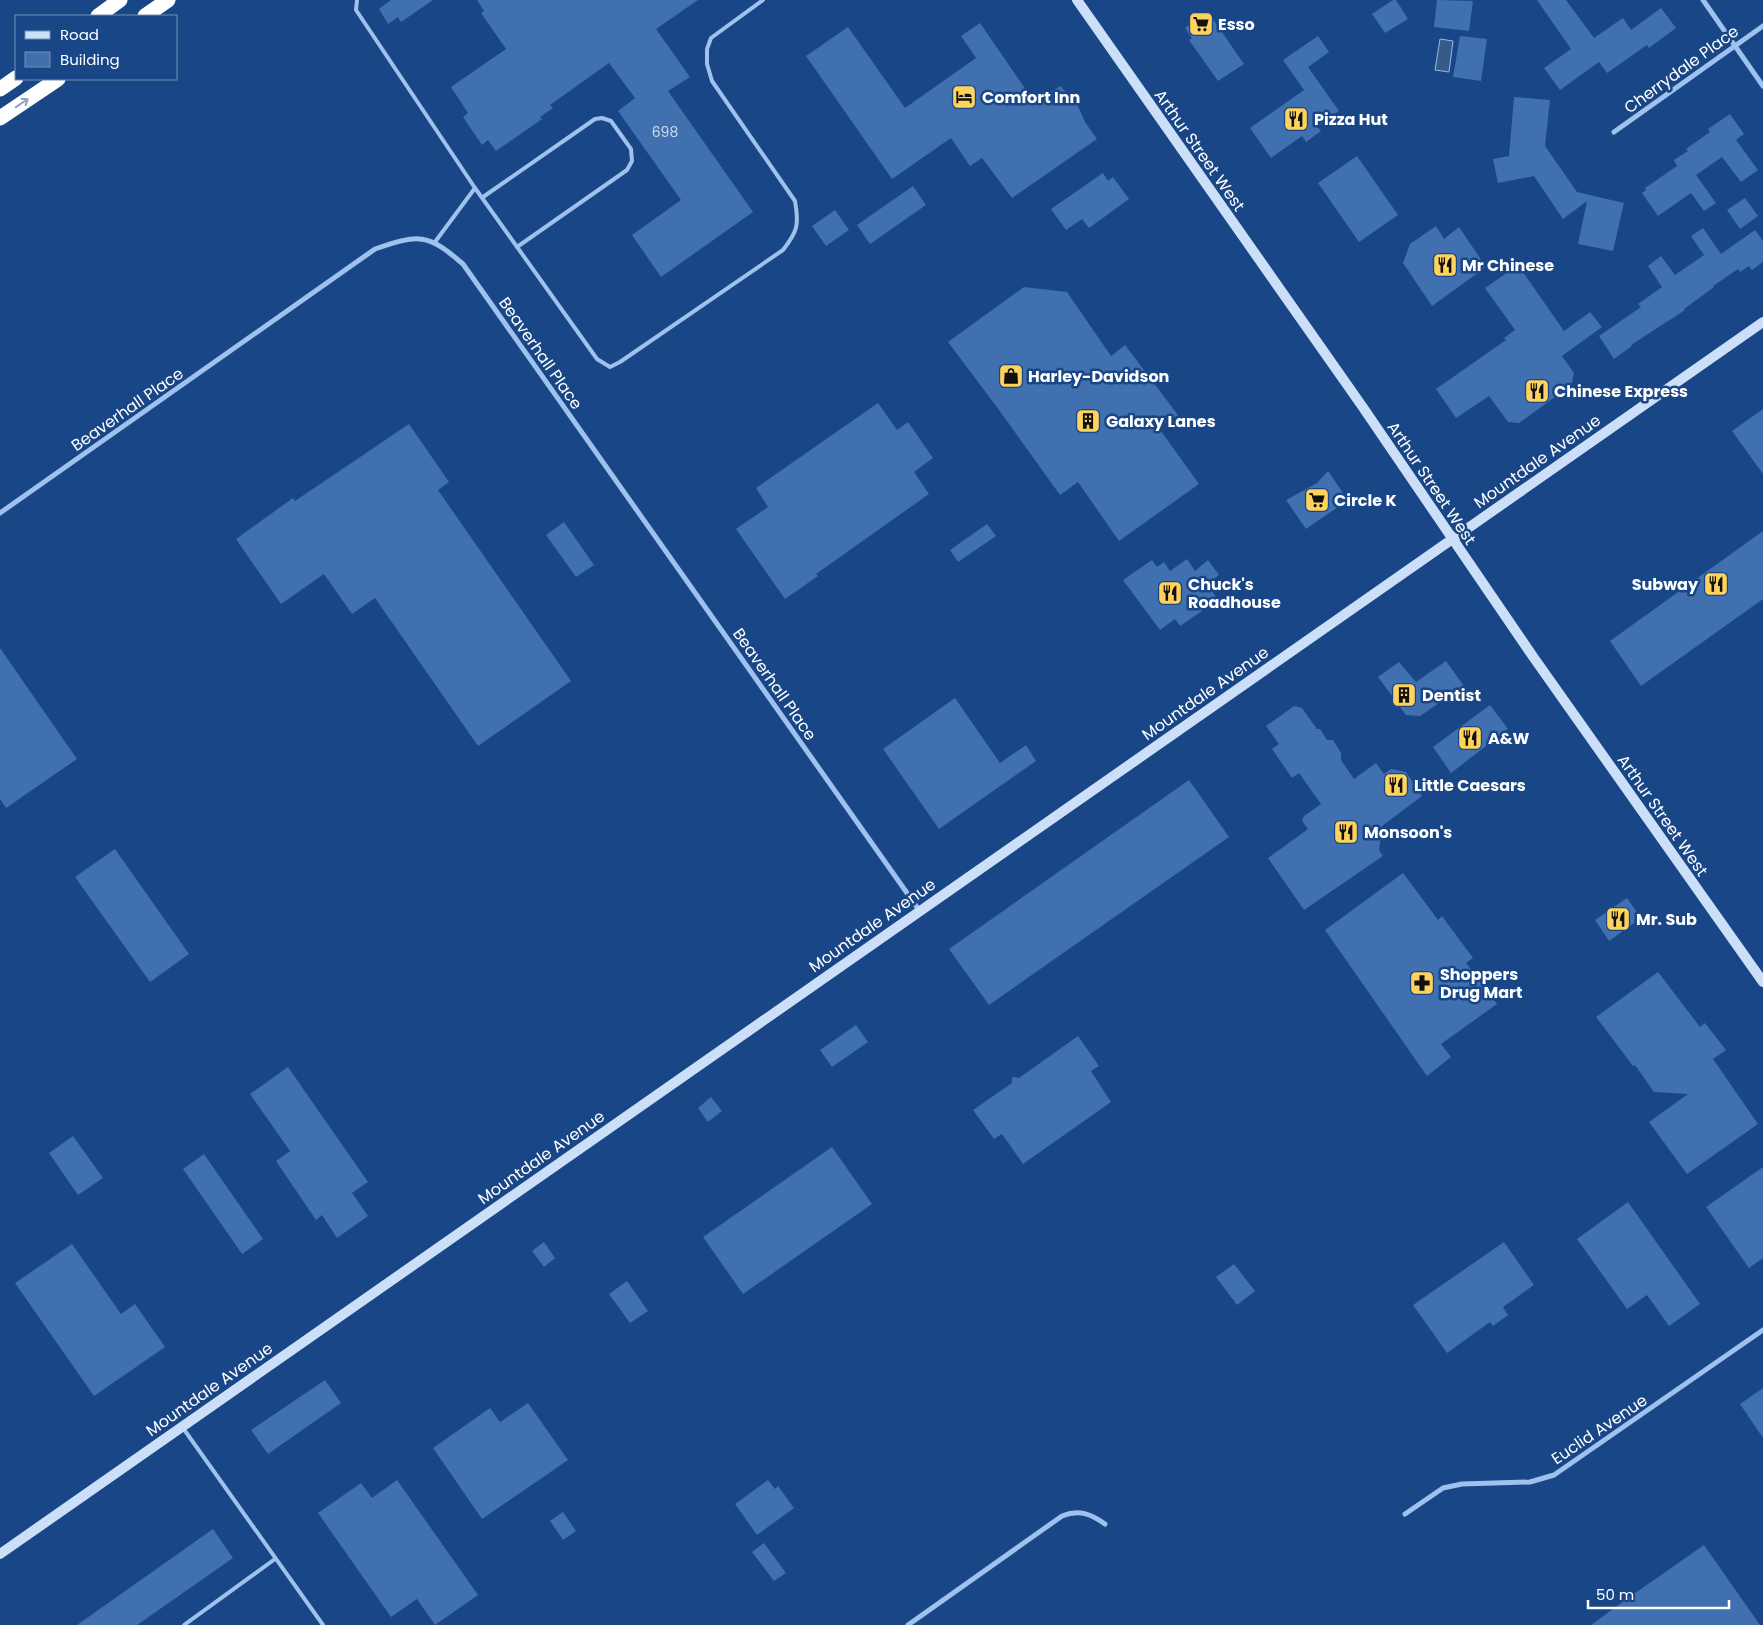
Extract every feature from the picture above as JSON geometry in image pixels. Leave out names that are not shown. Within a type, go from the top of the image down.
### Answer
[{"type":"highway","points":[[99,15],[120,0]]},
{"type":"highway","points":[[146,15],[168,0]]},
{"type":"highway","points":[[0,89],[15,79]]},
{"type":"highway","points":[[0,118],[57,80]]},
{"type":"street","name":"Arthur Street West","points":[[1077,0],[1763,982]]},
{"type":"street","points":[[1703,0],[1763,86]]},
{"type":"street","name":"Cherrydale Place","points":[[1614,132],[1763,26]]},
{"type":"street","name":"Beaverhall Place","points":[[0,513],[375,249],[401,240],[419,238],[435,242],[463,264],[919,910]]},
{"type":"street","name":"Mountdale Avenue","points":[[0,1554],[1763,322]]},
{"type":"street","name":"Euclid Avenue","points":[[1405,1514],[1442,1488],[1462,1484],[1530,1482],[1554,1475],[1763,1330]]},
{"type":"street","points":[[908,1625],[1062,1516],[1072,1512],[1085,1513],[1105,1524]]},
{"type":"lane","points":[[357,0],[356,10],[475,188],[597,359],[610,367],[783,250],[793,237],[798,218],[795,201],[712,81],[707,64],[706,49],[710,38],[763,0]]},
{"type":"lane","points":[[483,197],[596,119],[602,118],[612,121],[631,149],[632,161],[627,170],[517,247]]},
{"type":"lane","points":[[435,242],[475,188]]},
{"type":"lane","points":[[182,1426],[322,1625]]},
{"type":"lane","points":[[184,1625],[275,1559]]},
{"type":"water","points":[[1440,39],[1453,41],[1449,72],[1435,70]]},
{"type":"building","points":[[391,0],[433,0],[401,22],[398,17],[388,24],[379,9]]},
{"type":"building","points":[[477,0],[698,0],[656,29],[690,77],[668,91],[753,212],[661,277],[632,235],[681,200],[618,111],[635,98],[609,63],[550,105],[553,108],[540,117],[542,119],[496,151],[488,140],[482,145],[463,117],[468,113],[451,87],[506,49],[481,13],[484,11]]},
{"type":"building","points":[[1393,0],[1396,0],[1408,19],[1385,33],[1372,14]]},
{"type":"building","points":[[1437,0],[1473,1],[1469,31],[1434,27]]},
{"type":"building","points":[[1537,0],[1566,0],[1594,38],[1623,18],[1631,30],[1661,8],[1676,28],[1649,48],[1647,45],[1607,73],[1599,62],[1560,90],[1544,68],[1571,49]]},
{"type":"building","points":[[1208,12],[1244,64],[1218,81],[1189,40],[1192,38],[1185,28]]},
{"type":"building","name":"Comfort Inn","points":[[980,23],[1035,103],[1060,86],[1076,102],[1085,122],[1097,139],[1012,198],[982,158],[970,166],[951,138],[892,179],[806,56],[848,27],[905,108],[976,58],[961,36]]},
{"type":"building","name":"Pizza Hut","points":[[1318,36],[1329,52],[1308,67],[1339,111],[1317,127],[1321,131],[1306,142],[1302,136],[1271,158],[1250,128],[1304,90],[1283,60]]},
{"type":"building","points":[[1460,36],[1487,39],[1481,81],[1453,77]]},
{"type":"building","points":[[1514,97],[1550,100],[1545,146],[1577,192],[1624,203],[1613,251],[1578,244],[1587,201],[1563,219],[1534,176],[1498,183],[1493,159],[1509,156]]},
{"type":"building","points":[[1730,114],[1744,134],[1736,140],[1758,170],[1741,182],[1722,157],[1696,175],[1716,203],[1704,211],[1691,193],[1658,216],[1642,193],[1646,190],[1645,188],[1677,166],[1674,160],[1710,132],[1708,129]]},
{"type":"building","points":[[1357,156],[1398,215],[1359,242],[1318,183]]},
{"type":"building","points":[[1103,173],[1108,181],[1113,177],[1129,199],[1089,228],[1082,219],[1066,230],[1051,209]]},
{"type":"building","points":[[913,186],[926,205],[870,244],[857,225]]},
{"type":"building","points":[[1745,198],[1758,216],[1740,229],[1727,210]]},
{"type":"building","points":[[835,210],[849,230],[826,246],[812,226]]},
{"type":"building","name":"Mr Chinese","points":[[1436,226],[1444,239],[1459,227],[1486,267],[1432,306],[1403,263],[1410,244]]},
{"type":"building","points":[[1703,228],[1721,254],[1755,230],[1763,241],[1763,262],[1752,270],[1749,266],[1740,272],[1738,269],[1713,286],[1685,310],[1631,345],[1614,359],[1599,336],[1641,307],[1638,304],[1662,287],[1648,266],[1661,256],[1675,275],[1704,255],[1691,236]]},
{"type":"building","points":[[1518,265],[1564,331],[1590,312],[1602,327],[1562,356],[1574,373],[1571,388],[1559,394],[1519,423],[1508,422],[1489,396],[1456,418],[1436,389],[1506,340],[1504,338],[1515,330],[1485,288]]},
{"type":"building","points":[[1024,287],[1067,292],[1111,356],[1125,345],[1178,415],[1158,427],[1199,484],[1119,541],[1078,482],[1060,495],[948,342]]},
{"type":"building","points":[[878,403],[897,430],[908,422],[933,458],[914,472],[929,494],[816,574],[818,576],[785,599],[736,529],[768,507],[756,488]]},
{"type":"building","points":[[1763,409],[1763,474],[1732,431]]},
{"type":"building","points":[[409,424],[449,482],[438,490],[571,681],[478,746],[375,598],[352,614],[324,574],[281,604],[236,539],[293,498],[295,501]]},
{"type":"building","name":"Circle K","points":[[1328,471],[1348,500],[1306,529],[1286,500],[1317,483]]},
{"type":"building","points":[[564,522],[594,565],[576,577],[546,535]]},
{"type":"building","points":[[987,524],[996,536],[958,562],[950,550]]},
{"type":"building","points":[[1763,531],[1763,599],[1641,686],[1610,641]]},
{"type":"building","name":"Chuck's Roadhouse","points":[[1187,559],[1195,571],[1208,560],[1219,575],[1207,584],[1218,600],[1180,626],[1175,619],[1160,630],[1123,580],[1152,560],[1157,567],[1164,562],[1170,571]]},
{"type":"building","points":[[0,648],[77,759],[6,808],[0,799]]},
{"type":"building","points":[[1446,661],[1464,686],[1420,716],[1406,715],[1378,677],[1399,662],[1416,682]]},
{"type":"building","points":[[955,698],[1000,763],[1026,745],[1036,761],[939,829],[883,749]]},
{"type":"building","name":"A&W","points":[[1490,705],[1508,729],[1451,773],[1433,747]]},
{"type":"building","points":[[1294,706],[1302,708],[1327,740],[1333,740],[1341,753],[1341,760],[1354,779],[1376,763],[1384,774],[1391,769],[1406,772],[1422,796],[1382,826],[1379,850],[1383,856],[1304,910],[1268,858],[1308,829],[1302,821],[1304,816],[1321,804],[1299,773],[1292,778],[1272,749],[1279,744],[1266,726]]},
{"type":"building","points":[[1189,780],[1229,837],[989,1005],[949,949]]},
{"type":"building","points":[[115,849],[189,954],[150,982],[75,877]]},
{"type":"building","name":"Shoppers Drug Mart","points":[[1403,873],[1438,920],[1442,916],[1473,958],[1466,963],[1497,1004],[1441,1044],[1451,1057],[1427,1076],[1325,930]]},
{"type":"building","name":"Mr. Sub","points":[[1627,898],[1641,918],[1609,941],[1595,920]]},
{"type":"building","points":[[1658,972],[1700,1027],[1705,1023],[1726,1050],[1713,1059],[1758,1124],[1687,1174],[1649,1122],[1688,1094],[1654,1092],[1596,1017]]},
{"type":"building","points":[[856,1025],[868,1042],[832,1067],[820,1050]]},
{"type":"building","points":[[1078,1036],[1099,1066],[1091,1071],[1111,1102],[1023,1164],[1002,1134],[994,1139],[973,1110],[1012,1083],[1012,1077],[1019,1078]]},
{"type":"building","points":[[288,1067],[368,1182],[352,1193],[368,1216],[337,1238],[322,1215],[316,1220],[276,1161],[290,1151],[250,1094]]},
{"type":"building","points":[[711,1097],[722,1111],[708,1122],[698,1108]]},
{"type":"building","points":[[73,1136],[103,1178],[78,1195],[49,1153]]},
{"type":"building","points":[[832,1147],[872,1204],[743,1294],[703,1237]]},
{"type":"building","points":[[204,1154],[263,1239],[242,1254],[183,1169]]},
{"type":"building","points":[[1763,1167],[1763,1258],[1749,1268],[1706,1207]]},
{"type":"building","points":[[1628,1202],[1700,1304],[1669,1326],[1647,1295],[1627,1309],[1577,1239]]},
{"type":"building","points":[[544,1242],[555,1258],[544,1267],[532,1251]]},
{"type":"building","points":[[1504,1242],[1534,1285],[1503,1307],[1508,1315],[1493,1326],[1490,1322],[1447,1353],[1413,1305]]},
{"type":"building","points":[[72,1244],[121,1314],[135,1304],[165,1347],[94,1396],[15,1283]]},
{"type":"building","points":[[1234,1264],[1255,1291],[1237,1305],[1216,1277]]},
{"type":"building","points":[[627,1281],[648,1311],[630,1323],[609,1294]]},
{"type":"building","points":[[325,1380],[341,1403],[268,1454],[251,1430]]},
{"type":"building","points":[[1763,1388],[1763,1438],[1740,1404]]},
{"type":"building","points":[[528,1403],[568,1460],[482,1519],[433,1448],[490,1408],[500,1422]]},
{"type":"building","points":[[397,1480],[478,1595],[435,1625],[417,1599],[391,1617],[318,1513],[361,1483],[372,1498]]},
{"type":"building","points":[[768,1480],[775,1489],[778,1486],[794,1508],[757,1535],[735,1504]]},
{"type":"building","points":[[563,1512],[576,1531],[563,1540],[550,1521]]},
{"type":"building","points":[[213,1529],[233,1558],[137,1625],[77,1625]]},
{"type":"building","points":[[764,1543],[786,1573],[774,1581],[752,1552]]},
{"type":"building","points":[[1704,1545],[1760,1625],[1591,1625],[1631,1596]]},
{"type":"place","name":"Esso","points":[[1201,24]]},
{"type":"place","name":"Comfort Inn","points":[[964,97]]},
{"type":"place","name":"Pizza Hut","points":[[1296,119]]},
{"type":"place","name":"Mr Chinese","points":[[1445,265]]},
{"type":"place","name":"Harley-Davidson","points":[[1011,376]]},
{"type":"place","name":"Chinese Express","points":[[1537,391]]},
{"type":"place","name":"Galaxy Lanes","points":[[1088,421]]},
{"type":"place","name":"Circle K","points":[[1317,500]]},
{"type":"place","name":"Subway","points":[[1716,584]]},
{"type":"place","name":"Chuck's Roadhouse","points":[[1170,593]]},
{"type":"place","name":"Dentist","points":[[1404,695]]},
{"type":"place","name":"A&W","points":[[1470,738]]},
{"type":"place","name":"Little Caesars","points":[[1396,785]]},
{"type":"place","name":"Monsoon's","points":[[1346,832]]},
{"type":"place","name":"Mr. Sub","points":[[1618,919]]},
{"type":"place","name":"Shoppers Drug Mart","points":[[1422,983]]}]
